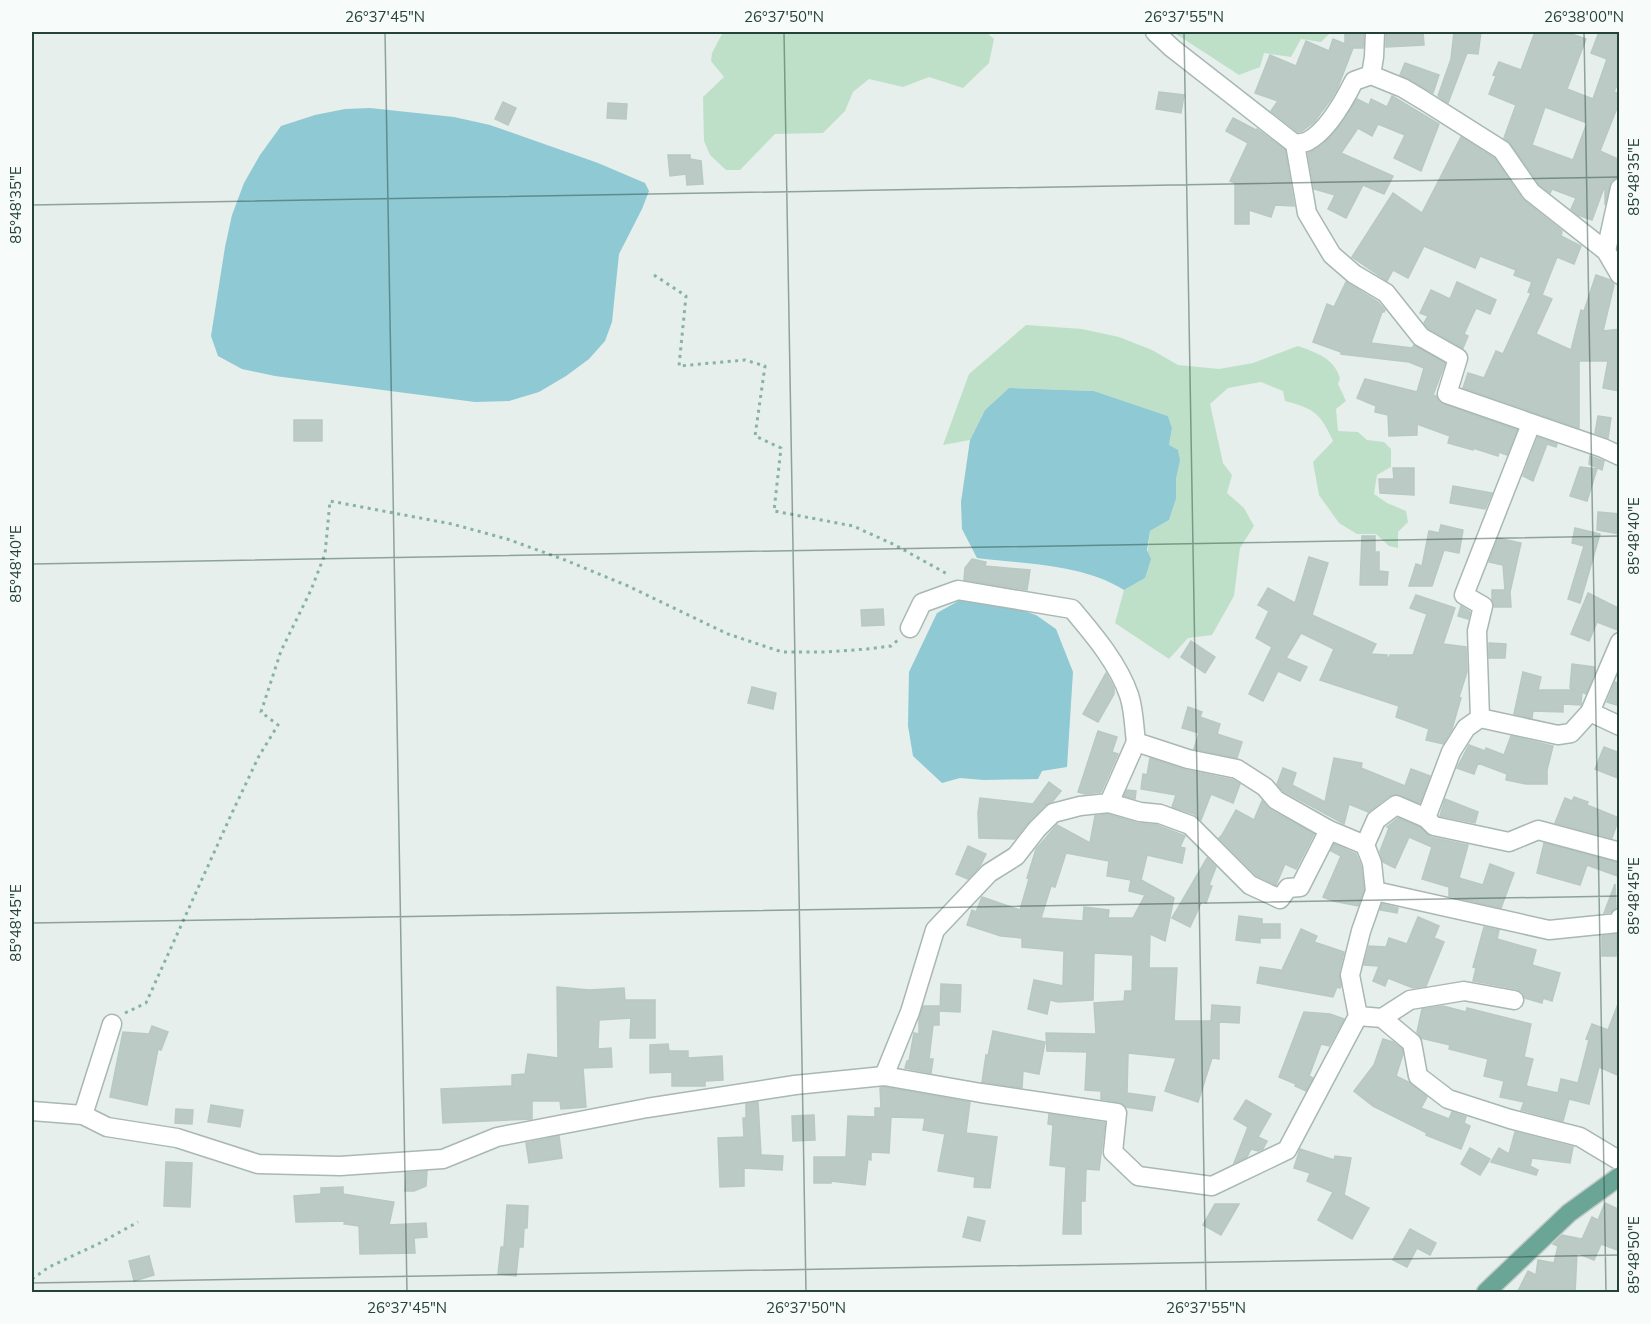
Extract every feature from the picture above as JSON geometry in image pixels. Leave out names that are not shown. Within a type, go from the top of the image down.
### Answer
[{"type":"main road","points":[[1486,1293],[1569,1213],[1620,1176]]},
{"type":"street","points":[[1155,32],[1294,144],[1307,213],[1332,255],[1354,274],[1386,293],[1420,337],[1458,358],[1447,394],[1620,456]]},
{"type":"street","points":[[1371,75],[1375,32]]},
{"type":"street","points":[[1294,144],[1308,141],[1342,104],[1354,81],[1371,75],[1403,88],[1503,150],[1531,192],[1606,251],[1620,275]]},
{"type":"street","points":[[1606,251],[1620,188]]},
{"type":"street","points":[[1480,718],[1477,631],[1483,606],[1464,595],[1531,424]]},
{"type":"street","points":[[910,628],[922,603],[958,590],[1072,609],[1109,659],[1129,696],[1136,742],[1109,803]]},
{"type":"street","points":[[1426,819],[1450,752],[1466,728],[1480,718],[1558,735],[1571,734],[1590,712],[1620,642]]},
{"type":"street","points":[[1590,712],[1620,726]]},
{"type":"street","points":[[1136,742],[1188,759],[1237,769],[1265,787],[1276,800],[1329,830],[1365,845]]},
{"type":"street","points":[[884,1076],[910,1012],[935,930],[989,873],[1016,856],[1053,813],[1080,806],[1109,803],[1140,812],[1160,814],[1190,825],[1250,885],[1280,899],[1288,888],[1300,887],[1329,830]]},
{"type":"street","points":[[32,1111],[83,1115],[107,1127],[177,1138],[258,1164],[340,1166],[443,1159],[498,1137],[647,1108],[795,1085],[884,1076],[1117,1113],[1113,1152],[1138,1176],[1212,1186],[1287,1150],[1358,1016],[1350,975],[1361,931],[1375,891],[1372,863],[1365,845],[1376,820],[1396,805],[1426,819],[1434,826],[1509,842],[1538,830],[1620,852]]},
{"type":"street","points":[[1375,891],[1549,930],[1618,922],[1620,918]]},
{"type":"street","points":[[1382,1018],[1410,1000],[1464,991],[1514,1000]]},
{"type":"street","points":[[1358,1016],[1382,1018],[1412,1043],[1418,1076],[1448,1099],[1510,1119],[1580,1137],[1620,1161]]},
{"type":"street","points":[[83,1115],[112,1024]]},
{"type":"path","points":[[654,275],[686,296],[679,366],[745,360],[765,366],[755,436],[781,448],[774,511],[853,526],[947,572],[958,590]]},
{"type":"path","points":[[112,1024],[128,1010],[146,1003],[259,756],[278,725],[261,712],[281,651],[311,590],[325,554],[330,501],[452,524],[507,538],[628,586],[728,634],[782,652],[826,652],[891,646],[910,628]]},
{"type":"path","points":[[32,1279],[49,1267],[138,1222]]},
{"type":"green space","points":[[723,32],[986,32],[994,39],[989,63],[963,88],[929,77],[903,87],[869,79],[853,92],[845,111],[823,133],[775,134],[740,170],[726,170],[710,155],[704,141],[703,97],[724,77],[711,61],[712,53]]},
{"type":"green space","points":[[1173,32],[1330,33],[1321,42],[1301,39],[1291,57],[1264,53],[1260,67],[1239,75]]},
{"type":"green space","points":[[1026,325],[1082,329],[1119,337],[1152,350],[1178,365],[1219,369],[1253,363],[1298,346],[1324,357],[1337,371],[1340,378],[1338,384],[1346,401],[1336,409],[1338,431],[1358,432],[1367,440],[1384,442],[1391,449],[1391,467],[1377,475],[1374,494],[1387,503],[1406,511],[1408,522],[1398,532],[1398,548],[1389,546],[1376,534],[1357,534],[1339,523],[1319,495],[1313,462],[1333,441],[1320,418],[1310,410],[1285,401],[1283,391],[1261,382],[1228,388],[1210,404],[1223,463],[1232,475],[1227,493],[1244,508],[1254,526],[1240,548],[1234,596],[1212,635],[1188,638],[1169,659],[1115,623],[1124,590],[1145,578],[1150,531],[1169,520],[1176,499],[1176,479],[1180,461],[1169,445],[1172,428],[1168,416],[1094,391],[1009,388],[985,410],[970,440],[943,445],[969,374]]},
{"type":"water","points":[[370,108],[454,117],[490,125],[598,163],[645,183],[649,191],[619,254],[612,322],[605,341],[589,359],[539,392],[509,401],[475,402],[275,376],[242,369],[218,356],[211,336],[225,247],[232,215],[244,183],[260,155],[281,126],[315,115],[345,109]]},
{"type":"water","points":[[1009,388],[1094,391],[1168,416],[1172,428],[1169,445],[1178,450],[1180,461],[1176,479],[1176,499],[1169,520],[1150,531],[1147,550],[1151,559],[1145,578],[1124,590],[1108,581],[1072,570],[977,558],[962,529],[961,502],[970,440],[985,410]]},
{"type":"water","points":[[962,599],[1000,603],[1036,615],[1056,629],[1073,672],[1067,767],[1042,771],[1038,779],[960,778],[942,783],[913,756],[908,726],[909,672],[937,613]]},
{"type":"building","points":[[1353,32],[1364,32],[1363,48],[1353,48],[1331,99],[1314,122],[1302,131],[1298,132],[1271,111],[1278,101],[1255,93],[1270,55],[1296,66],[1306,41],[1329,51],[1333,39],[1345,44],[1345,34],[1353,34]]},
{"type":"building","points":[[1386,32],[1423,32],[1424,45],[1386,47]]},
{"type":"building","points":[[1454,32],[1481,32],[1478,54],[1467,53],[1448,103],[1438,96],[1451,59]]},
{"type":"building","points":[[1535,32],[1566,32],[1586,39],[1567,89],[1593,99],[1607,59],[1591,53],[1599,32],[1620,32],[1620,78],[1614,92],[1620,94],[1620,109],[1617,108],[1600,151],[1620,160],[1620,177],[1611,181],[1605,205],[1605,185],[1592,220],[1578,215],[1571,209],[1576,198],[1552,189],[1550,193],[1539,184],[1511,144],[1504,138],[1516,105],[1489,94],[1496,76],[1493,75],[1499,62],[1521,70]],"holes":[[[1545,107],[1587,123],[1573,160],[1532,145]]]},
{"type":"building","points":[[1405,63],[1439,75],[1433,93],[1400,75]]},
{"type":"building","points":[[1159,92],[1184,95],[1181,113],[1156,109]]},
{"type":"building","points":[[1392,96],[1439,124],[1421,171],[1394,158],[1405,135],[1378,124],[1372,136],[1358,128],[1341,153],[1393,176],[1384,194],[1363,185],[1346,218],[1328,209],[1335,195],[1314,189],[1308,153],[1321,146],[1330,137],[1357,99],[1369,105],[1371,99],[1387,107]]},
{"type":"building","points":[[503,102],[516,108],[508,125],[495,119]]},
{"type":"building","points":[[608,103],[627,104],[626,119],[607,118]]},
{"type":"building","points":[[1233,118],[1257,129],[1285,150],[1294,206],[1275,205],[1271,217],[1249,210],[1249,224],[1235,224],[1235,183],[1230,181],[1248,143],[1226,131]]},
{"type":"building","points":[[1461,137],[1494,158],[1522,199],[1562,231],[1561,236],[1581,246],[1574,264],[1557,257],[1542,295],[1552,299],[1536,334],[1571,350],[1581,310],[1584,311],[1596,275],[1610,280],[1614,285],[1603,331],[1620,329],[1620,391],[1603,388],[1608,361],[1579,361],[1579,428],[1463,388],[1468,373],[1484,378],[1496,351],[1503,354],[1531,293],[1528,292],[1532,282],[1514,275],[1516,270],[1480,256],[1475,268],[1424,246],[1408,278],[1393,270],[1387,281],[1352,257],[1393,193],[1422,213]]},
{"type":"building","points":[[668,155],[690,155],[690,159],[701,161],[703,184],[687,185],[686,174],[670,176]]},
{"type":"building","points":[[1346,282],[1378,302],[1385,310],[1382,312],[1371,343],[1412,348],[1414,345],[1445,363],[1433,395],[1439,402],[1517,430],[1507,455],[1499,452],[1498,456],[1448,443],[1450,436],[1417,424],[1417,435],[1389,436],[1388,415],[1375,412],[1376,406],[1357,398],[1365,379],[1417,392],[1424,368],[1409,362],[1341,354],[1341,352],[1313,342],[1327,304],[1334,307]]},
{"type":"building","points":[[1457,282],[1496,300],[1490,314],[1476,308],[1464,334],[1468,336],[1463,348],[1428,328],[1424,323],[1428,316],[1420,313],[1431,290],[1450,299]]},
{"type":"building","points":[[1598,416],[1611,418],[1608,438],[1595,433]]},
{"type":"building","points":[[294,420],[322,420],[322,441],[294,441]]},
{"type":"building","points":[[1538,437],[1557,444],[1556,447],[1547,444],[1533,481],[1523,476]]},
{"type":"building","points":[[1590,456],[1604,461],[1602,470],[1589,464]]},
{"type":"building","points":[[1580,467],[1597,469],[1587,501],[1570,496]]},
{"type":"building","points":[[1393,468],[1414,468],[1414,495],[1380,493],[1379,479],[1394,479]]},
{"type":"building","points":[[1453,486],[1492,493],[1485,509],[1450,503]]},
{"type":"building","points":[[1598,512],[1620,514],[1620,534],[1597,530]]},
{"type":"building","points":[[1441,525],[1463,530],[1459,553],[1444,550],[1432,586],[1409,586],[1416,564],[1422,566],[1429,531],[1439,533]]},
{"type":"building","points":[[1575,528],[1600,534],[1580,603],[1568,599],[1584,546],[1572,543]]},
{"type":"building","points":[[1362,536],[1375,536],[1375,552],[1379,552],[1379,571],[1388,572],[1387,585],[1360,585]]},
{"type":"building","points":[[1498,538],[1521,543],[1510,592],[1511,607],[1494,607],[1492,600],[1492,590],[1505,590],[1503,565],[1489,562]]},
{"type":"building","points":[[1309,557],[1328,563],[1312,615],[1376,644],[1371,654],[1387,655],[1387,661],[1390,655],[1413,655],[1427,614],[1410,608],[1416,595],[1455,608],[1443,644],[1466,647],[1467,672],[1452,729],[1443,744],[1426,740],[1429,729],[1396,717],[1399,706],[1320,680],[1334,649],[1301,633],[1286,658],[1307,667],[1300,681],[1278,671],[1263,701],[1249,694],[1272,647],[1256,638],[1269,611],[1258,605],[1268,588],[1295,603]]},
{"type":"building","points":[[972,559],[986,562],[985,566],[1030,570],[1027,590],[964,580],[965,568]]},
{"type":"building","points":[[1588,593],[1620,609],[1620,631],[1597,622],[1589,641],[1571,634]]},
{"type":"building","points":[[1461,606],[1470,612],[1468,619],[1458,616]]},
{"type":"building","points":[[883,609],[884,625],[862,626],[861,610]]},
{"type":"building","points":[[1191,641],[1215,657],[1205,673],[1181,657]]},
{"type":"building","points":[[1489,643],[1506,644],[1505,658],[1489,658]]},
{"type":"building","points":[[1572,664],[1594,667],[1594,674],[1586,694],[1582,692],[1581,705],[1563,704],[1563,712],[1533,711],[1532,718],[1514,714],[1523,672],[1541,677],[1538,690],[1576,690],[1570,688]]},
{"type":"building","points":[[1106,673],[1114,688],[1114,694],[1098,722],[1083,714]]},
{"type":"building","points":[[1615,682],[1620,684],[1620,706],[1607,702]]},
{"type":"building","points":[[752,687],[776,693],[773,709],[748,703]]},
{"type":"building","points":[[1188,707],[1202,712],[1200,717],[1220,724],[1217,734],[1242,742],[1237,758],[1194,749],[1199,733],[1182,728]]},
{"type":"building","points":[[1098,731],[1117,737],[1112,752],[1118,754],[1101,792],[1085,794],[1078,792]]},
{"type":"building","points":[[1511,736],[1553,746],[1547,770],[1547,784],[1526,784],[1506,780],[1507,774],[1478,763],[1474,774],[1457,768],[1469,745],[1504,755]]},
{"type":"building","points":[[1604,747],[1620,753],[1620,779],[1595,769]]},
{"type":"building","points":[[1150,758],[1186,770],[1233,780],[1240,784],[1233,803],[1211,794],[1201,820],[1194,814],[1172,807],[1176,795],[1141,789],[1143,774],[1147,775]]},
{"type":"building","points":[[1334,758],[1362,763],[1361,768],[1405,786],[1411,769],[1430,776],[1420,803],[1395,794],[1368,812],[1349,804],[1344,824],[1283,791],[1277,784],[1283,768],[1296,773],[1292,785],[1325,802]]},
{"type":"building","points":[[1049,782],[1061,791],[1053,801],[1045,805],[1029,821],[1015,839],[979,838],[980,798],[1033,804]]},
{"type":"building","points":[[1127,790],[1136,791],[1135,799],[1124,796]]},
{"type":"building","points":[[1574,797],[1619,818],[1612,838],[1555,823],[1565,798],[1572,801]]},
{"type":"building","points":[[1445,799],[1478,812],[1475,823],[1440,816]]},
{"type":"building","points":[[1262,801],[1270,810],[1314,834],[1296,869],[1285,864],[1276,885],[1257,876],[1219,838],[1236,810],[1254,820]]},
{"type":"building","points":[[1108,814],[1137,823],[1157,825],[1185,836],[1180,847],[1185,848],[1182,863],[1147,855],[1141,880],[1174,898],[1165,941],[1150,934],[1149,968],[1177,968],[1174,1021],[1211,1021],[1212,1005],[1240,1007],[1239,1023],[1219,1022],[1219,1059],[1212,1058],[1198,1102],[1165,1091],[1176,1058],[1128,1053],[1127,1093],[1155,1097],[1152,1111],[1126,1107],[1119,1102],[1101,1099],[1101,1091],[1085,1090],[1087,1052],[1047,1051],[1046,1033],[1096,1034],[1094,1003],[1124,1001],[1125,991],[1132,991],[1133,955],[1094,953],[1093,1000],[1058,1002],[1050,1000],[1047,1014],[1028,1009],[1034,980],[1063,986],[1064,951],[1022,947],[1022,938],[1001,936],[967,925],[972,910],[976,912],[982,897],[1020,910],[1036,849],[1057,825],[1090,843],[1095,816]],"holes":[[[1066,853],[1109,861],[1107,876],[1131,880],[1129,891],[1145,895],[1133,918],[1108,918],[1109,910],[1084,907],[1083,921],[1041,918],[1051,886],[1055,887]]]},
{"type":"building","points":[[1398,818],[1420,827],[1431,837],[1468,845],[1459,878],[1483,885],[1490,864],[1514,873],[1501,908],[1449,896],[1449,887],[1422,879],[1432,847],[1409,837],[1395,868],[1383,862],[1380,851],[1389,828],[1387,827]]},
{"type":"building","points":[[1544,843],[1620,863],[1620,877],[1587,865],[1580,885],[1537,873]]},
{"type":"building","points":[[1334,844],[1356,854],[1361,866],[1364,890],[1358,906],[1323,897],[1341,856],[1331,851]]},
{"type":"building","points":[[968,846],[986,854],[980,866],[968,879],[956,874]]},
{"type":"building","points":[[1207,858],[1216,867],[1209,885],[1212,886],[1206,903],[1202,901],[1190,927],[1172,918]]},
{"type":"building","points":[[1615,884],[1616,908],[1604,913]]},
{"type":"building","points":[[1382,904],[1398,908],[1397,913],[1380,910]]},
{"type":"building","points":[[1239,916],[1262,919],[1262,924],[1280,924],[1280,938],[1260,938],[1260,943],[1236,940]]},
{"type":"building","points":[[1418,917],[1439,926],[1434,938],[1444,942],[1426,986],[1413,988],[1388,978],[1385,986],[1373,981],[1379,966],[1364,965],[1369,946],[1386,947],[1389,938],[1407,944]]},
{"type":"building","points":[[1484,927],[1499,930],[1497,939],[1536,950],[1532,965],[1560,973],[1552,1001],[1543,998],[1542,1003],[1525,998],[1517,989],[1473,981],[1476,968],[1473,967]]},
{"type":"building","points":[[1301,929],[1317,936],[1314,942],[1344,952],[1339,973],[1341,986],[1337,987],[1333,997],[1257,983],[1260,967],[1280,970],[1280,974]]},
{"type":"building","points":[[1617,934],[1616,956],[1602,956],[1602,936]]},
{"type":"building","points":[[941,984],[961,985],[960,1012],[940,1011]]},
{"type":"building","points":[[557,987],[589,990],[624,988],[625,1000],[655,1000],[655,1038],[630,1038],[631,1018],[599,1020],[598,1049],[611,1048],[612,1067],[583,1068],[586,1107],[561,1109],[560,1101],[532,1101],[532,1119],[443,1123],[441,1089],[512,1086],[512,1075],[525,1074],[528,1054],[558,1058]]},
{"type":"building","points":[[1618,1004],[1620,1004],[1620,1076],[1599,1067],[1589,1104],[1569,1099],[1563,1121],[1521,1110],[1524,1102],[1500,1097],[1504,1081],[1484,1076],[1488,1059],[1449,1049],[1450,1045],[1421,1038],[1417,1032],[1422,1009],[1443,1006],[1466,1012],[1467,1008],[1531,1024],[1524,1057],[1533,1059],[1526,1086],[1558,1093],[1561,1079],[1578,1083],[1589,1040],[1586,1039],[1592,1024],[1608,1030]]},
{"type":"building","points":[[923,1006],[939,1006],[939,1025],[933,1025],[929,1059],[933,1059],[931,1073],[905,1068],[909,1061],[914,1033],[919,1034],[919,1020]]},
{"type":"building","points":[[1304,1012],[1330,1014],[1344,1019],[1329,1046],[1321,1044],[1309,1076],[1313,1078],[1306,1091],[1279,1077]]},
{"type":"building","points":[[152,1026],[168,1032],[161,1050],[158,1049],[147,1105],[110,1097],[123,1032],[149,1034]]},
{"type":"building","points":[[993,1031],[1045,1042],[1039,1074],[1023,1071],[1022,1088],[982,1082]]},
{"type":"building","points":[[1383,1039],[1393,1042],[1402,1049],[1403,1054],[1396,1076],[1410,1083],[1427,1097],[1421,1108],[1449,1119],[1452,1112],[1466,1117],[1464,1123],[1470,1126],[1461,1149],[1426,1135],[1427,1133],[1373,1106],[1354,1091],[1374,1065]]},
{"type":"building","points":[[668,1044],[669,1051],[688,1051],[688,1058],[722,1056],[723,1080],[705,1081],[705,1086],[672,1086],[672,1072],[650,1073],[650,1045]]},
{"type":"building","points":[[880,1088],[970,1102],[966,1133],[997,1137],[990,1188],[974,1187],[975,1177],[938,1171],[945,1134],[923,1130],[925,1118],[891,1117],[889,1153],[871,1152],[865,1185],[831,1181],[831,1183],[814,1183],[814,1157],[846,1157],[848,1116],[875,1117],[875,1108],[881,1108]]},
{"type":"building","points":[[1246,1100],[1271,1114],[1258,1137],[1267,1141],[1263,1149],[1258,1151],[1251,1149],[1247,1157],[1234,1163],[1248,1127],[1234,1119]]},
{"type":"building","points":[[758,1102],[761,1155],[783,1156],[782,1170],[744,1168],[744,1186],[720,1187],[718,1138],[744,1137],[743,1118],[746,1118],[746,1104]]},
{"type":"building","points":[[211,1105],[243,1110],[240,1127],[208,1122]]},
{"type":"building","points":[[176,1109],[193,1110],[192,1124],[175,1123]]},
{"type":"building","points":[[1049,1114],[1105,1123],[1099,1170],[1086,1169],[1085,1201],[1081,1201],[1081,1234],[1063,1234],[1066,1167],[1050,1165],[1053,1125],[1048,1124]]},
{"type":"building","points":[[814,1115],[815,1140],[793,1141],[792,1116]]},
{"type":"building","points":[[1515,1132],[1573,1147],[1570,1163],[1532,1158],[1530,1166],[1538,1170],[1536,1175],[1491,1162],[1499,1148],[1509,1154]]},
{"type":"building","points":[[559,1136],[562,1158],[529,1163],[526,1143]]},
{"type":"building","points":[[1470,1148],[1490,1159],[1480,1175],[1461,1164]]},
{"type":"building","points":[[1300,1149],[1334,1160],[1335,1156],[1351,1158],[1344,1195],[1369,1208],[1352,1239],[1318,1220],[1333,1192],[1307,1181],[1310,1173],[1294,1168]]},
{"type":"building","points":[[166,1162],[192,1163],[190,1207],[164,1206]]},
{"type":"building","points":[[427,1171],[426,1186],[414,1191],[405,1191],[406,1173]]},
{"type":"building","points":[[343,1187],[343,1194],[394,1202],[389,1225],[426,1223],[427,1237],[414,1238],[415,1253],[360,1254],[359,1226],[344,1224],[345,1221],[296,1222],[294,1196],[321,1194],[321,1188]]},
{"type":"building","points":[[1605,1203],[1620,1210],[1620,1251],[1601,1244],[1594,1260],[1577,1253],[1575,1293],[1517,1293],[1528,1271],[1536,1275],[1538,1260],[1554,1263],[1558,1246],[1553,1244],[1562,1235],[1582,1239],[1592,1217],[1598,1220]]},
{"type":"building","points":[[1215,1204],[1239,1204],[1221,1235],[1203,1225]]},
{"type":"building","points":[[507,1205],[528,1206],[527,1228],[524,1228],[523,1247],[519,1247],[516,1276],[498,1274],[501,1247],[504,1247]]},
{"type":"building","points":[[968,1217],[985,1221],[980,1241],[963,1237]]},
{"type":"building","points":[[1410,1229],[1436,1243],[1430,1255],[1417,1248],[1407,1267],[1393,1260]]},
{"type":"building","points":[[149,1256],[154,1275],[134,1281],[129,1261]]}]
